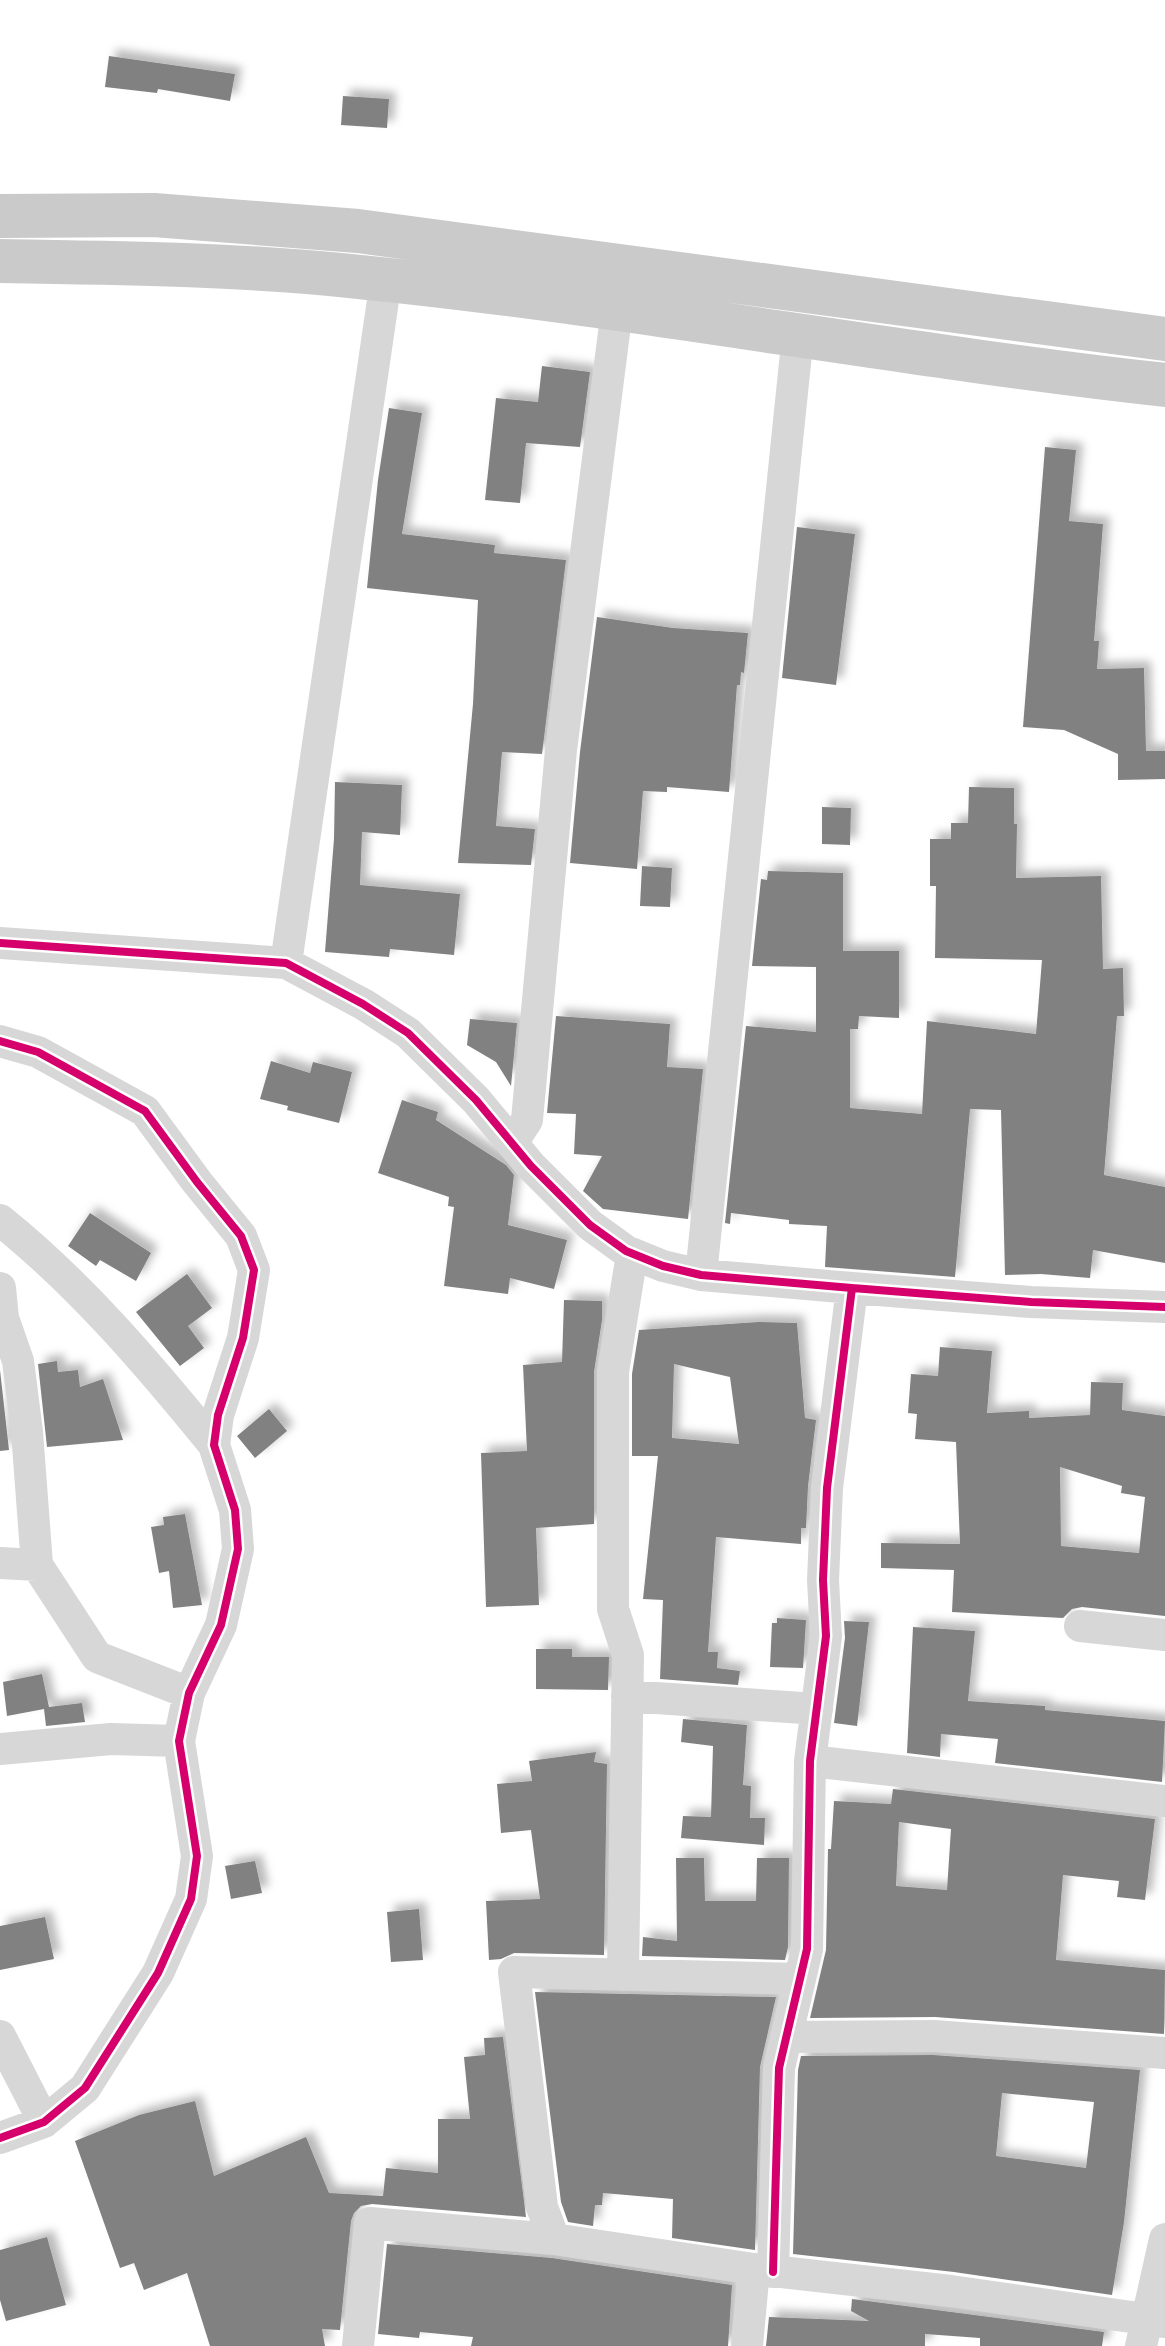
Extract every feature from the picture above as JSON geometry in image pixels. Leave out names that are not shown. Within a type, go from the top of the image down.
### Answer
[{"type":"main road","points":[[0,216],[154,215],[358,231],[832,292],[1165,339]]},
{"type":"main road","points":[[0,261],[148,264],[348,275],[1165,385]]},
{"type":"street","points":[[286,963],[386,280]]},
{"type":"street","points":[[512,1143],[527,1120],[561,750],[617,309]]},
{"type":"street","points":[[701,1275],[798,334]]},
{"type":"street","points":[[0,943],[286,963],[363,1004],[408,1033],[476,1100],[531,1166],[590,1225],[632,1254],[663,1266],[701,1275],[852,1288],[1031,1302],[1165,1307]]},
{"type":"street","points":[[0,1041],[38,1052],[145,1111],[241,1236],[254,1270],[243,1338],[218,1415],[214,1445]]},
{"type":"street","points":[[0,1220],[46,1257],[109,1322],[150,1366],[214,1445],[235,1510],[238,1549],[221,1625],[189,1693],[179,1741],[197,1856],[191,1899],[158,1973],[85,2088],[44,2122],[0,2138]]},
{"type":"street","points":[[623,1975],[628,1655],[613,1609],[613,1372],[632,1254]]},
{"type":"street","points":[[0,1288],[3,1318],[18,1361],[37,1565],[97,1657],[189,1693]]},
{"type":"street","points":[[747,2346],[763,2270],[779,2068],[807,1949],[810,1761],[826,1636],[823,1580],[827,1488],[852,1288]]},
{"type":"street","points":[[0,1563],[37,1565]]},
{"type":"street","points":[[1080,1626],[1165,1635]]},
{"type":"street","points":[[627,1696],[817,1709]]},
{"type":"street","points":[[0,1749],[111,1739],[179,1741]]},
{"type":"street","points":[[810,1761],[1165,1801]]},
{"type":"street","points":[[554,2239],[542,2207],[514,1972],[800,1979]]},
{"type":"street","points":[[0,2036],[44,2122]]},
{"type":"street","points":[[786,2037],[934,2036],[1165,2053]]},
{"type":"street","points":[[358,2346],[370,2223],[554,2239],[763,2270],[951,2291],[1150,2329],[1165,2239]]},
{"type":"building","points":[[109,56],[235,74],[230,101],[158,89],[157,93],[105,87]]},
{"type":"building","points":[[343,96],[389,99],[387,128],[341,125]]},
{"type":"building","points":[[542,366],[590,372],[580,447],[526,443],[520,503],[485,500],[496,398],[538,402]]},
{"type":"building","points":[[389,408],[422,413],[402,534],[495,545],[494,553],[566,560],[542,754],[502,752],[496,826],[535,829],[531,865],[458,863],[473,704],[478,600],[367,588]]},
{"type":"building","points":[[1045,447],[1076,450],[1069,521],[1103,524],[1094,641],[1099,641],[1097,669],[1144,668],[1146,751],[1165,751],[1165,779],[1118,780],[1118,754],[1064,730],[1023,727]]},
{"type":"building","points":[[797,527],[855,534],[836,685],[782,678]]},
{"type":"building","points":[[597,617],[673,628],[748,633],[744,673],[741,672],[740,685],[737,685],[729,792],[667,787],[667,792],[643,791],[637,869],[570,863]]},
{"type":"building","points":[[335,782],[402,785],[400,835],[362,832],[360,885],[460,894],[454,955],[390,949],[389,957],[325,952]]},
{"type":"building","points":[[969,787],[1014,788],[1016,878],[1101,876],[1103,969],[1123,968],[1124,1016],[1117,1016],[1104,1175],[1165,1187],[1165,1263],[1093,1250],[1090,1278],[1005,1275],[1001,1110],[970,1109],[955,1277],[825,1267],[827,1226],[789,1224],[789,1220],[731,1213],[730,1224],[725,1223],[746,1026],[816,1032],[816,967],[752,966],[761,879],[767,880],[768,871],[843,873],[843,951],[899,951],[899,1018],[859,1016],[858,1029],[850,1029],[850,1108],[922,1114],[927,1021],[1036,1034],[1042,960],[935,958],[936,886],[930,886],[930,839],[951,839],[951,823],[968,823]]},
{"type":"building","points":[[822,807],[851,808],[850,845],[822,844]]},
{"type":"building","points":[[642,866],[672,868],[670,907],[640,906]]},
{"type":"building","points":[[556,1016],[670,1024],[667,1067],[703,1069],[688,1219],[603,1209],[583,1191],[602,1156],[574,1154],[576,1114],[547,1113]]},
{"type":"building","points":[[470,1019],[517,1023],[511,1086],[496,1062],[467,1045]]},
{"type":"building","points":[[271,1061],[310,1073],[313,1062],[352,1072],[339,1123],[287,1110],[288,1106],[260,1099]]},
{"type":"building","points":[[402,1100],[438,1112],[436,1120],[506,1165],[514,1175],[508,1225],[567,1240],[554,1289],[510,1278],[508,1294],[444,1286],[454,1207],[448,1206],[449,1197],[378,1173]]},
{"type":"building","points":[[90,1213],[151,1253],[136,1281],[100,1260],[96,1266],[68,1246]]},
{"type":"building","points":[[187,1274],[212,1308],[188,1326],[204,1348],[180,1366],[136,1312]]},
{"type":"building","points":[[564,1300],[602,1301],[594,1372],[594,1524],[536,1528],[539,1605],[486,1607],[481,1453],[527,1451],[523,1365],[562,1362]]},
{"type":"building","points":[[759,1322],[797,1323],[805,1418],[816,1420],[806,1528],[801,1528],[801,1544],[716,1537],[708,1652],[718,1652],[717,1668],[740,1671],[738,1685],[660,1679],[663,1600],[643,1599],[658,1456],[632,1456],[632,1374],[639,1330]],"holes":[[[674,1364],[730,1377],[739,1444],[672,1438]]]},
{"type":"building","points":[[940,1347],[992,1351],[987,1413],[1029,1411],[1029,1418],[1090,1415],[1091,1382],[1123,1383],[1122,1410],[1165,1416],[1165,1616],[1082,1607],[1072,1609],[1063,1618],[952,1612],[954,1570],[881,1568],[881,1543],[960,1544],[956,1442],[915,1439],[917,1414],[908,1413],[911,1374],[938,1376]],"holes":[[[1060,1467],[1122,1486],[1121,1493],[1145,1497],[1139,1553],[1061,1546]]]},
{"type":"building","points":[[57,1361],[58,1372],[78,1370],[80,1387],[103,1379],[123,1440],[47,1447],[38,1364]]},
{"type":"building","points":[[0,1370],[9,1450],[0,1451]]},
{"type":"building","points":[[269,1409],[287,1431],[255,1458],[237,1436]]},
{"type":"building","points":[[185,1514],[202,1605],[173,1608],[169,1571],[159,1573],[151,1527],[164,1525],[163,1517]]},
{"type":"building","points":[[777,1618],[806,1620],[803,1668],[770,1667],[772,1623],[777,1623]]},
{"type":"building","points":[[844,1621],[869,1622],[857,1726],[834,1723],[845,1638]]},
{"type":"building","points":[[913,1627],[975,1631],[968,1701],[1045,1706],[1045,1710],[1165,1721],[1162,1782],[995,1763],[998,1739],[941,1734],[940,1757],[907,1753]]},
{"type":"building","points":[[536,1649],[572,1649],[572,1657],[609,1657],[608,1690],[536,1689]]},
{"type":"building","points":[[42,1674],[49,1707],[82,1703],[85,1722],[46,1726],[44,1709],[7,1716],[3,1682]]},
{"type":"building","points":[[683,1719],[747,1725],[743,1785],[751,1786],[750,1818],[765,1818],[764,1845],[681,1838],[683,1816],[711,1817],[713,1746],[681,1742]]},
{"type":"building","points":[[596,1752],[594,1762],[607,1764],[604,1955],[514,1953],[489,1960],[486,1901],[540,1899],[531,1830],[501,1833],[497,1784],[532,1781],[529,1761]]},
{"type":"building","points":[[893,1789],[1155,1819],[1145,1900],[1117,1897],[1119,1881],[1063,1875],[1056,1960],[1165,1970],[1164,2034],[935,2017],[810,2018],[826,1950],[828,1849],[831,1849],[834,1801],[891,1804]],"holes":[[[899,1822],[951,1829],[947,1890],[896,1886]]]},
{"type":"building","points":[[676,1858],[704,1858],[705,1901],[756,1901],[757,1858],[789,1858],[788,1947],[785,1960],[642,1956],[643,1937],[677,1941]]},
{"type":"building","points":[[255,1861],[262,1893],[231,1899],[225,1866]]},
{"type":"building","points":[[419,1909],[423,1960],[391,1962],[387,1912]]},
{"type":"building","points":[[45,1917],[54,1959],[0,1970],[0,1926]]},
{"type":"building","points":[[535,1992],[776,1997],[760,2067],[755,2250],[672,2238],[673,2199],[603,2193],[602,2205],[595,2205],[593,2226],[568,2222],[561,2202]]},
{"type":"building","points":[[503,2037],[526,2217],[372,2204],[361,2206],[351,2221],[340,2330],[322,2329],[325,2346],[210,2346],[187,2273],[144,2290],[134,2263],[120,2268],[75,2141],[139,2115],[195,2101],[214,2176],[306,2137],[329,2193],[383,2196],[386,2168],[438,2173],[438,2119],[470,2119],[464,2057],[485,2055],[484,2038]]},
{"type":"building","points":[[933,2055],[1140,2070],[1124,2222],[1112,2295],[954,2272],[793,2254],[798,2070],[801,2056]],"holes":[[[1002,2093],[1094,2102],[1086,2168],[996,2156]]]},
{"type":"building","points":[[47,2237],[66,2305],[6,2321],[0,2300],[0,2250]]},
{"type":"building","points":[[387,2244],[552,2258],[732,2285],[728,2346],[471,2346],[473,2337],[420,2332],[419,2338],[378,2334]]},
{"type":"building","points":[[852,2299],[1104,2332],[1102,2346],[980,2346],[980,2338],[925,2334],[925,2346],[766,2346],[769,2317],[869,2321],[851,2311]]},
{"type":"cycle path","points":[[0,943],[286,963],[363,1004],[408,1033],[476,1100],[531,1166],[590,1225],[626,1251],[663,1266],[701,1275],[852,1288],[1031,1302],[1165,1307]]},
{"type":"cycle path","points":[[0,1041],[38,1052],[145,1111],[241,1236],[254,1270],[243,1338],[218,1415],[214,1445],[235,1510],[238,1549],[221,1625],[189,1693],[179,1741],[197,1856],[191,1899],[158,1973],[85,2088],[44,2122],[0,2138]]},
{"type":"cycle path","points":[[773,2272],[779,2068],[807,1949],[810,1761],[826,1636],[823,1580],[827,1488],[852,1288]]}]
